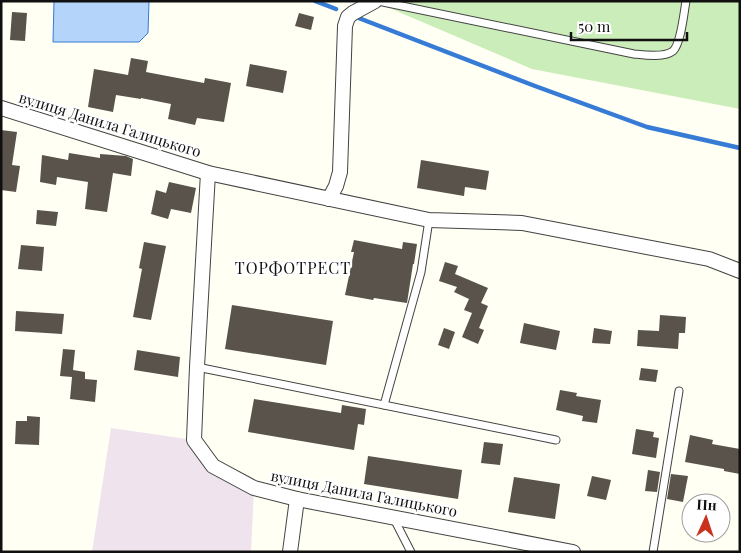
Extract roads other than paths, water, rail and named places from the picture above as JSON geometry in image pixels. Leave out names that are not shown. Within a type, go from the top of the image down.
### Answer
[{"type":"street","points":[[329,199],[336,186],[340,172],[345,26],[348,17],[353,12],[377,1]]},
{"type":"street","name":"вулиця Данила Галицького","points":[[1,108],[208,173],[429,220],[522,223],[709,260],[740,271]]},
{"type":"street","name":"вулиця Данила Галицького","points":[[208,173],[194,440],[213,466],[254,488],[297,500],[573,552]]},
{"type":"street","points":[[290,552],[297,500]]},
{"type":"lane","points":[[377,1],[634,54],[660,55],[672,52],[678,44],[686,1]]},
{"type":"lane","points":[[384,405],[421,272],[429,220]]},
{"type":"lane","points":[[197,367],[556,440]]},
{"type":"lane","points":[[653,552],[678,391]]},
{"type":"lane","points":[[393,517],[411,552]]},
{"type":"lane","points":[[404,552],[405,541]]},
{"type":"water","points":[[54,1],[149,1],[148,33],[139,42],[53,42]]},
{"type":"waterway","points":[[315,1],[336,9]]},
{"type":"waterway","points":[[356,17],[647,127],[740,148]]},
{"type":"district","name":"ТОРФОТРЕСТ","points":[[293,268]]}]
